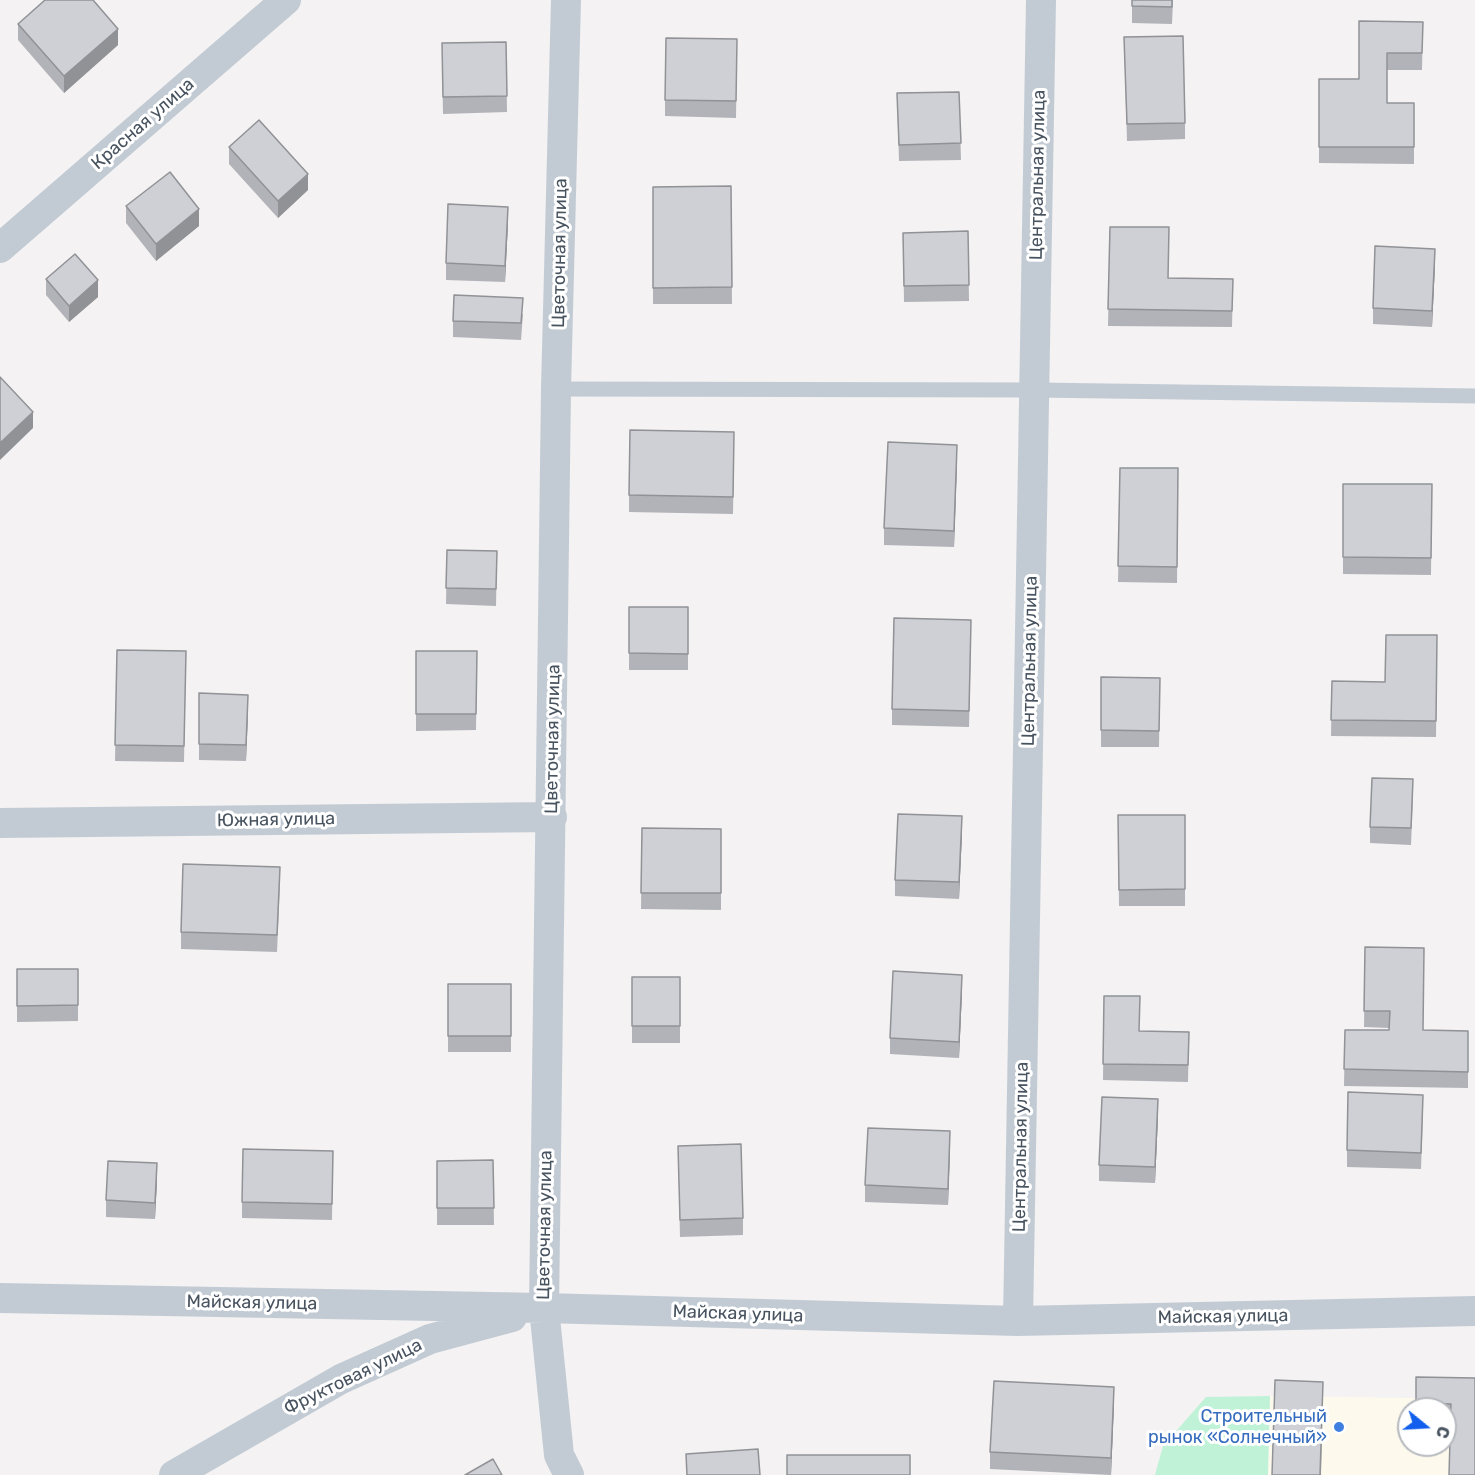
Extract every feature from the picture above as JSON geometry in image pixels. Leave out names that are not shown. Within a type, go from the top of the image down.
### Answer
[{"type":"street","name":"Красная улица","points":[[0,248],[286,0]]},
{"type":"street","name":"Цветочная улица","points":[[566,0],[556,389],[544,1308],[559,1455],[569,1475]]},
{"type":"street","name":"Центральная улица","points":[[1018,1321],[1041,0]]},
{"type":"street","name":"Южная улица","points":[[0,823],[552,817]]},
{"type":"street","name":"Майская улица","points":[[0,1298],[544,1308],[1018,1321],[1475,1311]]},
{"type":"street","name":"Фруктовая улица","points":[[174,1475],[341,1379],[430,1339],[544,1308]]},
{"type":"lane","points":[[556,389],[1035,390],[1475,396]]},
{"type":"shaded area","name":"Строительный рынок «Солнечный»","points":[[1270,1396],[1397,1398],[1397,1457],[1457,1457],[1457,1399],[1475,1399],[1475,1475],[1268,1475]]},
{"type":"green space","points":[[1270,1396],[1268,1475],[1155,1475],[1163,1446],[1206,1397]]},
{"type":"building","points":[[45,0],[93,0],[118,29],[64,76],[18,24]]},
{"type":"building","points":[[1132,0],[1172,0],[1172,7],[1132,6]]},
{"type":"building","points":[[1359,21],[1423,22],[1422,53],[1387,53],[1387,103],[1414,103],[1414,147],[1319,147],[1319,79],[1359,79]]},
{"type":"building","points":[[1183,36],[1185,123],[1127,124],[1124,37]]},
{"type":"building","points":[[666,38],[737,39],[736,101],[665,100]]},
{"type":"building","points":[[506,42],[507,96],[443,97],[442,43]]},
{"type":"building","points":[[959,92],[961,143],[899,145],[897,93]]},
{"type":"building","points":[[259,120],[308,174],[278,201],[229,147]]},
{"type":"building","points":[[170,172],[199,209],[156,244],[126,206]]},
{"type":"building","points":[[731,186],[732,287],[653,288],[653,187]]},
{"type":"building","points":[[448,204],[508,207],[505,266],[446,263]]},
{"type":"building","points":[[1110,227],[1169,227],[1168,278],[1233,279],[1232,311],[1108,309]]},
{"type":"building","points":[[968,231],[969,285],[904,286],[903,233]]},
{"type":"building","points":[[1375,246],[1435,249],[1432,311],[1373,308]]},
{"type":"building","points":[[75,254],[98,280],[69,306],[46,279]]},
{"type":"building","points":[[454,295],[523,298],[521,323],[453,321]]},
{"type":"building","points":[[0,377],[33,412],[0,443]]},
{"type":"building","points":[[630,430],[734,432],[733,497],[629,495]]},
{"type":"building","points":[[888,442],[957,445],[954,531],[884,528]]},
{"type":"building","points":[[1120,468],[1178,468],[1177,567],[1118,566]]},
{"type":"building","points":[[1343,484],[1432,484],[1431,558],[1343,557]]},
{"type":"building","points":[[447,550],[497,551],[496,589],[446,588]]},
{"type":"building","points":[[629,607],[688,607],[688,654],[629,653]]},
{"type":"building","points":[[894,618],[971,620],[969,711],[892,709]]},
{"type":"building","points":[[1386,635],[1437,635],[1436,721],[1331,720],[1332,681],[1385,682]]},
{"type":"building","points":[[117,650],[186,651],[184,746],[115,745]]},
{"type":"building","points":[[416,651],[477,651],[476,714],[416,714]]},
{"type":"building","points":[[1101,677],[1160,678],[1159,731],[1101,730]]},
{"type":"building","points":[[199,693],[248,695],[246,745],[199,744]]},
{"type":"building","points":[[1372,778],[1413,779],[1411,828],[1370,827]]},
{"type":"building","points":[[898,814],[962,816],[959,882],[895,880]]},
{"type":"building","points":[[1118,815],[1185,815],[1185,889],[1119,890]]},
{"type":"building","points":[[642,828],[721,829],[721,893],[641,893]]},
{"type":"building","points":[[183,864],[280,867],[277,935],[181,932]]},
{"type":"building","points":[[1365,947],[1424,948],[1423,1030],[1468,1031],[1468,1072],[1344,1069],[1345,1030],[1389,1030],[1390,1011],[1364,1011]]},
{"type":"building","points":[[17,969],[78,969],[78,1005],[17,1006]]},
{"type":"building","points":[[893,971],[962,975],[959,1042],[890,1038]]},
{"type":"building","points":[[632,977],[680,977],[680,1026],[632,1026]]},
{"type":"building","points":[[448,984],[511,984],[511,1036],[448,1036]]},
{"type":"building","points":[[1104,996],[1140,996],[1139,1031],[1189,1032],[1188,1065],[1103,1064]]},
{"type":"building","points":[[1348,1092],[1423,1095],[1421,1153],[1347,1150]]},
{"type":"building","points":[[1102,1097],[1158,1099],[1155,1167],[1099,1165]]},
{"type":"building","points":[[868,1128],[950,1131],[948,1189],[865,1185]]},
{"type":"building","points":[[741,1144],[743,1218],[680,1220],[678,1146]]},
{"type":"building","points":[[243,1149],[333,1151],[332,1204],[242,1202]]},
{"type":"building","points":[[493,1160],[494,1208],[437,1208],[437,1161]]},
{"type":"building","points":[[108,1161],[157,1163],[155,1203],[106,1200]]},
{"type":"building","points":[[1416,1377],[1475,1378],[1475,1475],[1449,1475],[1450,1457],[1457,1457],[1457,1397],[1416,1397]]},
{"type":"building","points":[[1275,1380],[1323,1382],[1320,1475],[1272,1475]]},
{"type":"building","points":[[994,1381],[1114,1387],[1111,1458],[990,1452]]},
{"type":"building","points":[[758,1449],[760,1475],[687,1475],[686,1454]]},
{"type":"building","points":[[787,1455],[910,1455],[910,1475],[787,1475]]},
{"type":"building","points":[[493,1459],[502,1475],[465,1475]]},
{"type":"place","name":"Строительный рынок «Солнечный»","points":[[1339,1427]]}]
